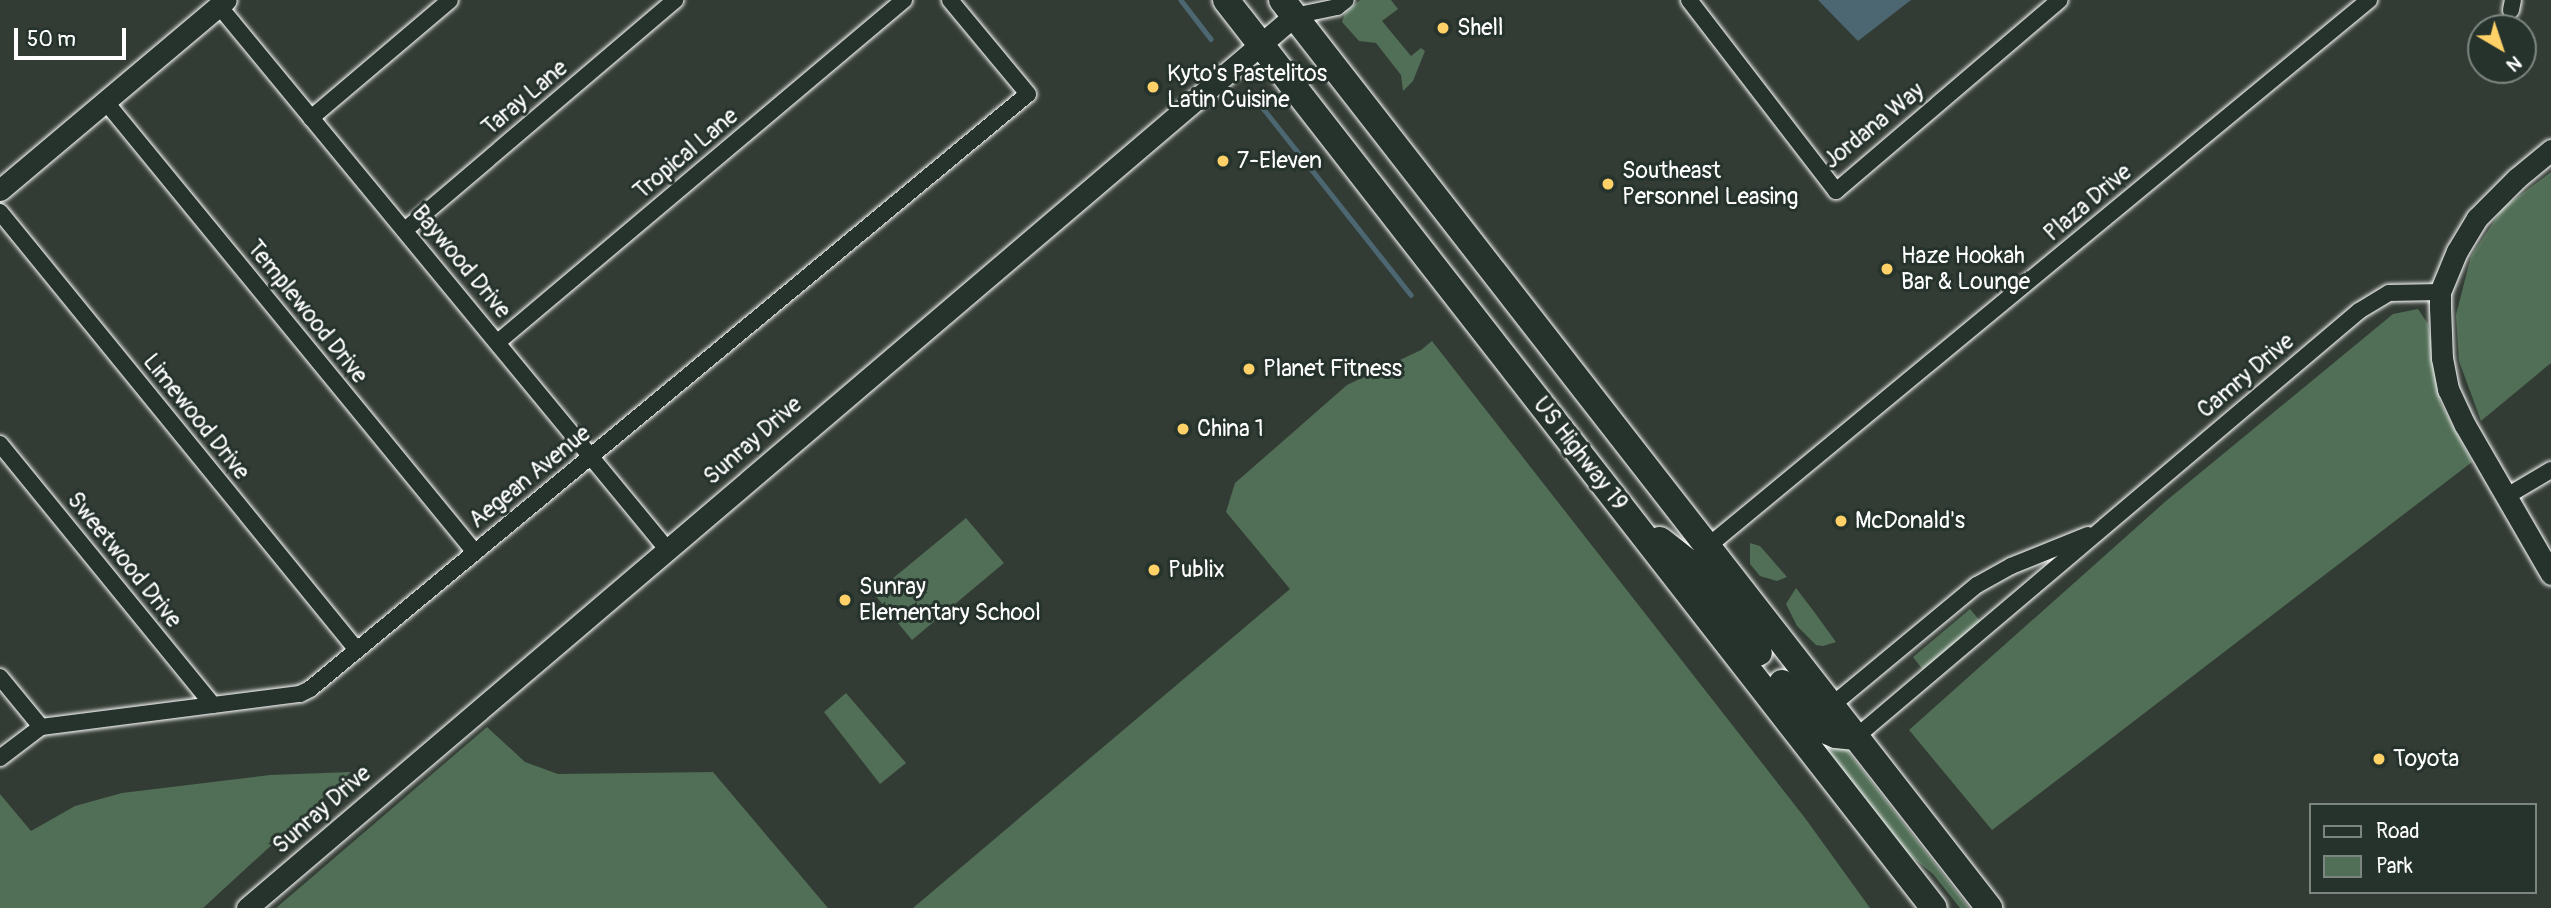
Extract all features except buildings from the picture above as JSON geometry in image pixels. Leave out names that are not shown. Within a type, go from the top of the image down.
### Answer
[{"type":"highway","name":"US Highway 19","points":[[1226,0],[1934,908]]},
{"type":"highway","name":"US Highway 19","points":[[1294,5],[1707,547],[1989,908]]},
{"type":"highway","points":[[1631,518],[1688,562],[1814,721],[1836,736],[1856,737]]},
{"type":"street","points":[[311,118],[450,0]]},
{"type":"street","name":"Taray Lane","points":[[405,230],[675,0]]},
{"type":"street","name":"Tropical Lane","points":[[498,342],[904,0]]},
{"type":"street","name":"Aegean Avenue","points":[[0,758],[41,727],[300,694],[310,689],[1028,94],[950,0]]},
{"type":"street","name":"Sunray Drive","points":[[247,908],[1260,43],[1294,5],[1337,7],[1346,0]]},
{"type":"street","name":"Jordana Way","points":[[1689,0],[1836,191],[2060,0]]},
{"type":"street","name":"Plaza Drive","points":[[1707,547],[2369,0]]},
{"type":"street","points":[[0,190],[223,3]]},
{"type":"street","name":"Baywood Drive","points":[[223,3],[311,118],[667,549]]},
{"type":"street","name":"Templewood Drive","points":[[105,101],[474,551]]},
{"type":"street","points":[[2551,150],[2517,178],[2477,218],[2457,251],[2440,292],[2442,358],[2448,389],[2465,425],[2551,574]]},
{"type":"street","name":"Limewood Drive","points":[[0,212],[357,650]]},
{"type":"street","name":"Camry Drive","points":[[1856,737],[2052,574],[2096,532],[2380,296],[2398,291],[2440,292]]},
{"type":"street","name":"Sweetwood Drive","points":[[0,444],[213,705]]},
{"type":"street","points":[[2507,496],[2551,470]]},
{"type":"street","name":"Camry Drive","points":[[1831,706],[1977,585],[2011,566],[2096,532]]},
{"type":"street","points":[[0,677],[41,727]]},
{"type":"green space","points":[[1360,0],[1391,0],[1398,9],[1382,21],[1411,56],[1421,48],[1425,51],[1413,81],[1403,91],[1401,75],[1376,43],[1359,41],[1342,22],[1345,13]]},
{"type":"green space","points":[[2551,172],[2551,363],[2481,421],[2459,361],[2456,315],[2471,256],[2503,208]]},
{"type":"green space","points":[[2418,309],[2428,324],[2440,402],[2472,462],[1992,830],[1909,730],[2166,501],[2393,314]]},
{"type":"green space","points":[[1432,341],[1805,818],[1870,908],[913,908],[1290,589],[1226,512],[1235,483],[1347,385],[1421,350]]},
{"type":"green space","points":[[966,518],[1004,563],[912,640],[874,594]]},
{"type":"green space","points":[[1750,543],[1760,546],[1787,577],[1777,581],[1760,576],[1750,564]]},
{"type":"green space","points":[[1796,588],[1836,642],[1816,645],[1797,626],[1786,604]]},
{"type":"green space","points":[[1970,609],[1981,622],[1923,670],[1913,657]]},
{"type":"green space","points":[[846,693],[906,763],[880,784],[824,712]]},
{"type":"green space","points":[[487,727],[525,762],[558,774],[713,772],[828,908],[276,908]]},
{"type":"green space","points":[[1815,735],[1843,745],[1969,908],[1960,908],[1933,874],[1906,852]]},
{"type":"green space","points":[[351,772],[203,908],[0,908],[0,794],[31,831],[75,806],[122,793],[270,775]]},
{"type":"water","points":[[1818,0],[1911,0],[1858,41]]},
{"type":"waterway","points":[[1181,0],[1211,39]]},
{"type":"waterway","points":[[1255,98],[1411,295]]},
{"type":"place","name":"Shell","points":[[1443,28]]},
{"type":"place","name":"Kyto's Pastelitos Latin Cuisine","points":[[1153,87]]},
{"type":"place","name":"7-Eleven","points":[[1223,161]]},
{"type":"place","name":"Southeast Personnel Leasing","points":[[1608,184]]},
{"type":"place","name":"Haze Hookah Bar & Lounge","points":[[1887,269]]},
{"type":"place","name":"Planet Fitness","points":[[1249,369]]},
{"type":"place","name":"China 1","points":[[1183,429]]},
{"type":"place","name":"McDonald's","points":[[1841,521]]},
{"type":"place","name":"Publix","points":[[1154,570]]},
{"type":"place","name":"Sunray Elementary School","points":[[845,600]]},
{"type":"place","name":"Toyota","points":[[2379,759]]}]
